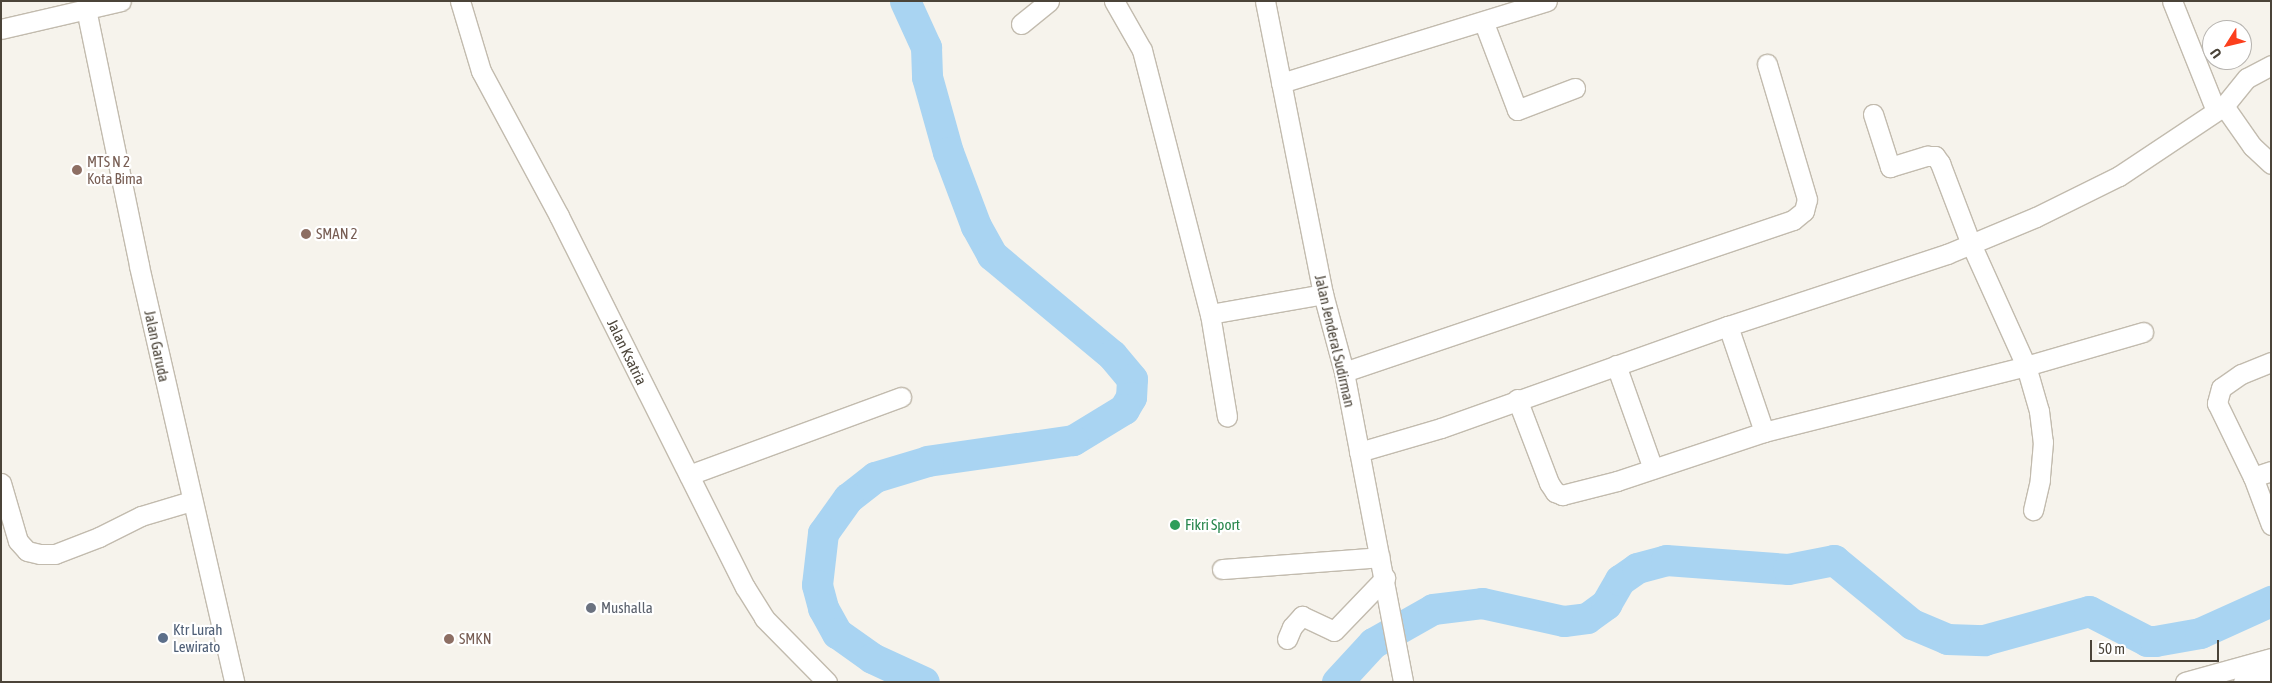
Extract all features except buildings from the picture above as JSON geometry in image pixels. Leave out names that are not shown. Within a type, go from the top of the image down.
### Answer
[{"type":"street","points":[[1,29],[121,1]]},
{"type":"street","name":"Jalan Ksatria","points":[[460,1],[481,71],[559,216],[689,476],[764,618],[827,682]]},
{"type":"street","points":[[1021,24],[1049,1]]},
{"type":"street","points":[[1114,1],[1142,50],[1210,314],[1227,417]]},
{"type":"street","name":"Jalan Jenderal Sudirman","points":[[1265,1],[1323,294],[1344,372],[1385,578],[1403,682]]},
{"type":"street","points":[[1281,83],[1484,23],[1547,1]]},
{"type":"street","points":[[2172,1],[2220,108],[2252,146],[2271,164]]},
{"type":"street","name":"Jalan Garuda","points":[[86,9],[192,501],[234,682]]},
{"type":"street","points":[[1484,23],[1516,110],[1575,88]]},
{"type":"street","points":[[1344,372],[1793,220],[1804,211],[1807,198],[1767,64]]},
{"type":"street","points":[[1359,452],[1441,428],[1517,399],[1971,244],[2060,207],[2119,176],[2220,108],[2247,78],[2271,65]]},
{"type":"street","points":[[1872,114],[1890,167],[1935,156],[1971,244],[2026,366],[2039,410],[2043,442],[2040,480],[2033,510]]},
{"type":"street","points":[[1210,314],[1323,294]]},
{"type":"street","points":[[1728,326],[1764,432]]},
{"type":"street","points":[[1517,399],[1545,472],[1558,494],[1570,494],[1764,432],[2026,366],[2143,332]]},
{"type":"street","points":[[2271,362],[2241,374],[2221,388],[2217,403],[2262,474],[2271,525]]},
{"type":"street","points":[[1616,365],[1653,469]]},
{"type":"street","points":[[689,476],[901,397]]},
{"type":"street","points":[[1,483],[10,540],[33,553],[55,554],[141,516],[192,501]]},
{"type":"street","points":[[1222,569],[1380,557]]},
{"type":"street","points":[[1287,639],[1292,627],[1302,616],[1334,631],[1385,578]]},
{"type":"street","points":[[2185,682],[2271,658]]},
{"type":"street","points":[[2243,682],[2271,674]]},
{"type":"waterway","points":[[905,1],[926,47],[927,77],[948,152],[976,226],[992,255],[1112,355],[1132,379],[1131,397],[1124,409],[1073,440],[928,461],[875,477],[848,498],[823,533],[817,585],[823,608],[837,633],[872,658],[924,682]]},
{"type":"waterway","points":[[1337,682],[1373,643],[1433,609],[1482,603],[1564,621],[1587,618],[1606,604],[1620,580],[1637,568],[1666,560],[1788,569],[1834,560],[1912,624],[1947,639],[1984,640],[2089,611],[2147,641],[2155,641],[2200,633],[2271,601]]},
{"type":"place","name":"MTS N 2 Kota Bima","points":[[77,170]]},
{"type":"place","name":"SMAN 2","points":[[306,234]]},
{"type":"place","name":"Fikri Sport","points":[[1175,525]]},
{"type":"place","name":"Mushalla","points":[[591,608]]},
{"type":"place","name":"Ktr Lurah Lewirato","points":[[163,638]]},
{"type":"place","name":"SMKN","points":[[449,639]]}]
